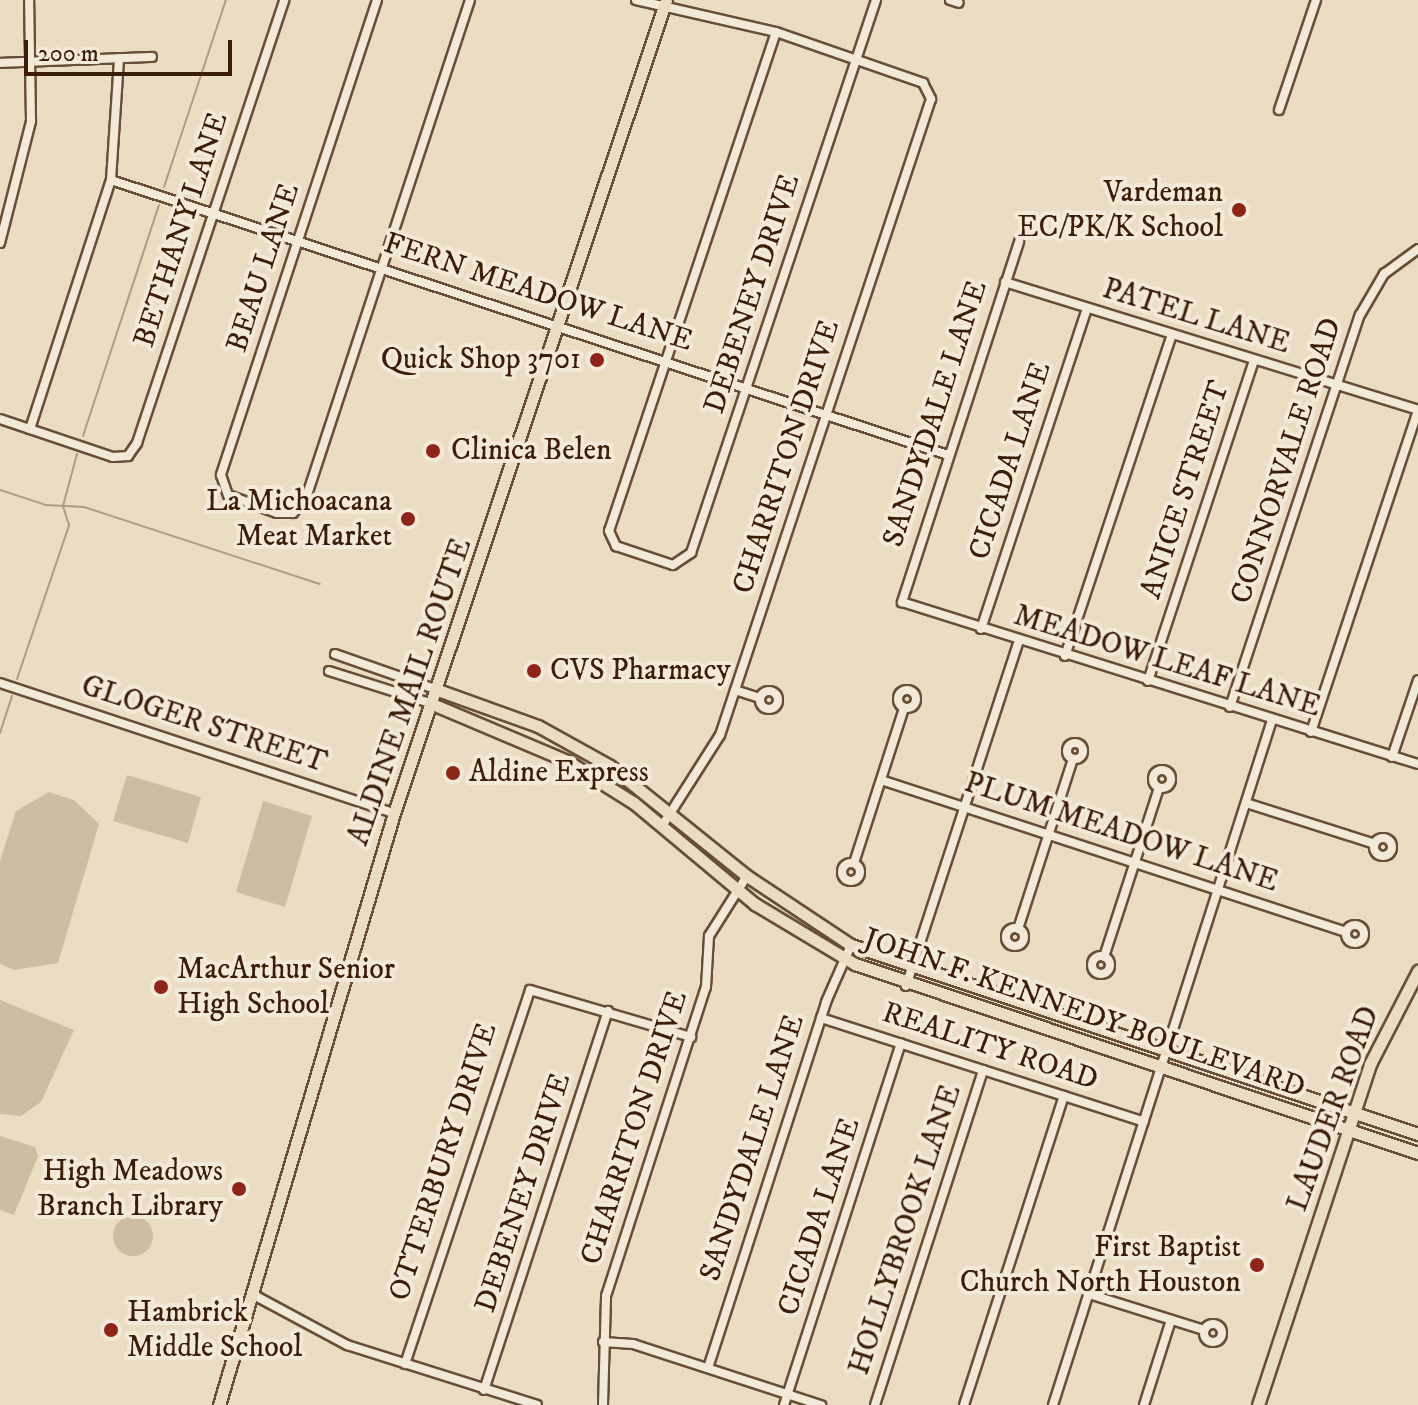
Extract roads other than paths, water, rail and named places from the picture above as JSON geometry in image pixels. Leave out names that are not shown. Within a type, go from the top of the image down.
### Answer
[{"type":"main road","name":"ALDINE MAIL ROUTE","points":[[219,1405],[394,813],[665,4]]},
{"type":"main road","name":"JOHN F. KENNEDY BOULEVARD","points":[[435,689],[559,737],[672,813],[747,876],[851,945],[911,969],[1418,1134]]},
{"type":"main road","name":"JOHN F. KENNEDY BOULEVARD","points":[[430,703],[550,751],[662,826],[735,890],[845,958],[906,986],[1418,1153]]},
{"type":"main road","points":[[550,751],[559,737]]},
{"type":"main road","name":"LAUDER ROAD","points":[[1258,1405],[1379,1039],[1418,971]]},
{"type":"street","points":[[0,243],[27,158],[31,62],[29,0]]},
{"type":"street","name":"BETHANY LANE","points":[[30,429],[109,455],[128,456],[137,443],[284,0]]},
{"type":"street","name":"BEAU LANE","points":[[377,0],[220,484],[228,495],[282,513],[293,513],[306,498],[381,268]]},
{"type":"street","points":[[381,268],[470,0]]},
{"type":"street","points":[[636,0],[665,4],[776,32],[856,60]]},
{"type":"street","name":"DEBENEY DRIVE","points":[[667,361],[609,531],[616,546],[673,565],[688,559],[876,0]]},
{"type":"street","points":[[950,0],[959,3]]},
{"type":"street","points":[[1279,110],[1316,0]]},
{"type":"street","points":[[667,361],[776,32]]},
{"type":"street","points":[[0,63],[152,57]]},
{"type":"street","points":[[0,419],[30,429],[111,180],[119,58]]},
{"type":"street","name":"CHARRITON DRIVE","points":[[662,826],[713,754],[931,91],[856,60]]},
{"type":"street","name":"FERN MEADOW LANE","points":[[111,180],[948,455]]},
{"type":"street","name":"SANDYDALE LANE","points":[[902,602],[1019,242]]},
{"type":"street","name":"CONNORVALE ROAD","points":[[1230,707],[1336,385],[1370,293],[1418,249]]},
{"type":"street","name":"PATEL LANE","points":[[1005,282],[1418,411]]},
{"type":"street","name":"CICADA LANE","points":[[981,629],[1087,308]]},
{"type":"street","points":[[1065,656],[1172,334]]},
{"type":"street","name":"ANICE STREET","points":[[1148,681],[1254,360]]},
{"type":"street","points":[[1311,732],[1418,411]]},
{"type":"street","name":"MEADOW LEAF LANE","points":[[902,602],[1065,656],[1418,764]]},
{"type":"street","points":[[906,986],[1019,641]]},
{"type":"street","name":"JOHN F. KENNEDY BOULEVARD","points":[[335,654],[435,689]]},
{"type":"street","name":"JOHN F. KENNEDY BOULEVARD","points":[[329,671],[430,703]]},
{"type":"street","points":[[1392,757],[1418,680]]},
{"type":"street","name":"GLOGER STREET","points":[[0,683],[394,813]]},
{"type":"street","points":[[735,690],[760,698]]},
{"type":"street","points":[[854,863],[904,708]]},
{"type":"street","points":[[1053,1405],[1272,720]]},
{"type":"street","points":[[1018,929],[1073,759]]},
{"type":"street","name":"PLUM MEADOW LANE","points":[[881,780],[1346,932]]},
{"type":"street","points":[[1104,957],[1159,788]]},
{"type":"street","points":[[1246,803],[1375,844]]},
{"type":"street","name":"CHARRITON DRIVE","points":[[603,1405],[606,1296],[706,987],[709,936],[735,890],[747,876]]},
{"type":"street","name":"SANDYDALE LANE","points":[[708,1368],[821,1018],[851,945]]},
{"type":"street","name":"OTTERBURY DRIVE","points":[[405,1364],[521,1002],[530,990],[544,990],[608,1011]]},
{"type":"street","points":[[608,1011],[691,1037]]},
{"type":"street","name":"DEBENEY DRIVE","points":[[484,1390],[608,1011]]},
{"type":"street","name":"REALITY ROAD","points":[[821,1018],[1144,1122]]},
{"type":"street","name":"CICADA LANE","points":[[784,1405],[901,1043]]},
{"type":"street","name":"HOLLYBROOK LANE","points":[[875,1405],[983,1070]]},
{"type":"street","points":[[964,1405],[1064,1096]]},
{"type":"street","points":[[252,1294],[347,1345],[537,1405]]},
{"type":"street","points":[[1089,1294],[1204,1330]]},
{"type":"street","points":[[1144,1405],[1171,1320]]},
{"type":"street","points":[[603,1342],[708,1368],[821,1405]]},
{"type":"waterway","points":[[164,187],[226,0]]},
{"type":"waterway","points":[[83,436],[159,205]]},
{"type":"waterway","points":[[17,679],[69,525],[63,506],[77,454]]},
{"type":"waterway","points":[[0,490],[46,505],[84,507],[320,584]]},
{"type":"waterway","points":[[0,733],[12,696]]},
{"type":"place","name":"Vardeman EC/PK/K School","points":[[1239,210]]},
{"type":"place","name":"Quick Shop 3701","points":[[597,360]]},
{"type":"place","name":"Clinica Belen","points":[[433,451]]},
{"type":"place","name":"La Michoacana Meat Market","points":[[408,519]]},
{"type":"place","name":"CVS Pharmacy","points":[[534,671]]},
{"type":"place","name":"Aldine Express","points":[[453,773]]},
{"type":"place","name":"MacArthur Senior High School","points":[[161,987]]},
{"type":"place","name":"High Meadows Branch Library","points":[[239,1189]]},
{"type":"place","name":"First Baptist Church North Houston","points":[[1257,1265]]},
{"type":"place","name":"Hambrick Middle School","points":[[111,1330]]}]
